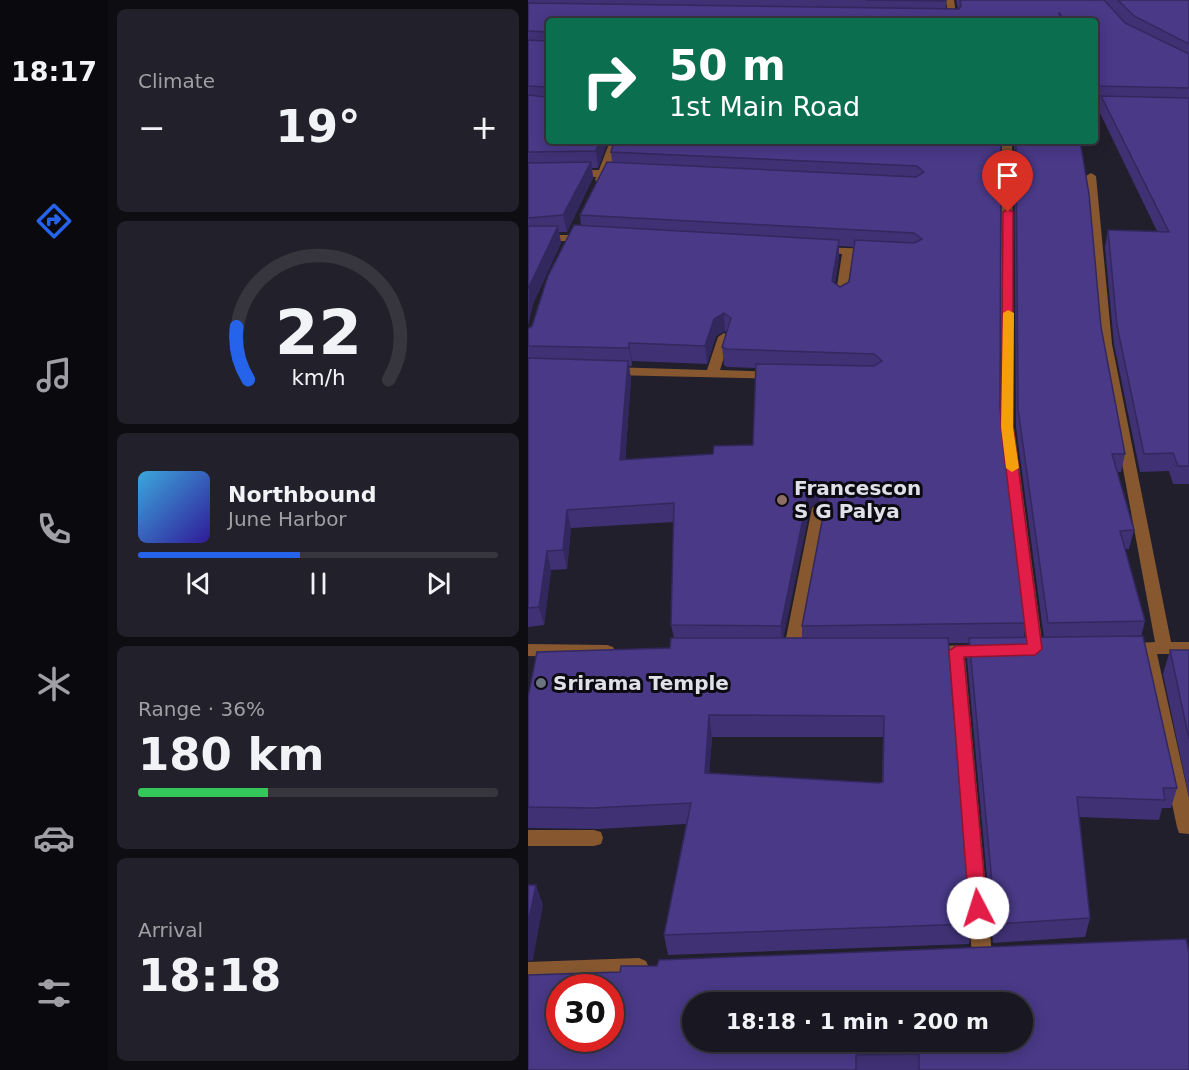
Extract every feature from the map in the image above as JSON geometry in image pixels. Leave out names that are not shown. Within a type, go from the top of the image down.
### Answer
[{"type":"street","points":[[950,0],[953,18]]},
{"type":"street","points":[[594,194],[614,144]]},
{"type":"street","points":[[1007,144],[1007,427],[1029,650],[1057,649]]},
{"type":"street","points":[[561,174],[639,174]]},
{"type":"street","points":[[1091,177],[1106,344],[1186,827]]},
{"type":"street","points":[[528,238],[597,239]]},
{"type":"street","points":[[804,249],[881,253]]},
{"type":"street","points":[[842,299],[848,251]]},
{"type":"street","points":[[712,374],[724,337]]},
{"type":"street","points":[[598,371],[793,376]]},
{"type":"street","points":[[791,652],[819,508]]},
{"type":"street","points":[[1114,648],[1189,648]]},
{"type":"street","points":[[528,650],[624,651]]},
{"type":"street","points":[[909,652],[1001,650]]},
{"type":"street","points":[[956,651],[982,955]]},
{"type":"street","points":[[528,838],[594,838]]},
{"type":"street","points":[[958,956],[1006,954]]},
{"type":"street","points":[[528,972],[659,967]]},
{"type":"building","points":[[866,0],[946,0],[946,1]]},
{"type":"building","points":[[960,0],[1104,0],[1125,23],[1189,54],[1189,88],[1098,86],[1098,18],[1062,18],[1059,12],[1060,18],[546,18],[546,32],[528,31],[528,3],[959,9]]},
{"type":"building","points":[[1118,0],[1189,0],[1189,44],[1134,16]]},
{"type":"building","points":[[528,40],[546,41],[546,87],[528,86]]},
{"type":"building","points":[[528,95],[546,97],[546,144],[598,144],[596,151],[528,152]]},
{"type":"building","points":[[1101,96],[1189,98],[1189,466],[1178,466],[1173,453],[1144,454],[1117,326],[1108,230],[1169,232]]},
{"type":"building","points":[[613,144],[1001,144],[1000,409],[1026,623],[802,626],[828,490],[818,482],[809,489],[781,626],[671,625],[674,503],[567,510],[563,550],[547,551],[539,607],[528,608],[528,358],[628,361],[620,460],[713,454],[714,446],[753,445],[756,364],[874,366],[882,361],[874,354],[726,349],[722,347],[731,318],[724,313],[714,319],[705,346],[629,343],[629,348],[528,346],[528,329],[532,326],[548,276],[574,225],[839,240],[832,281],[840,287],[849,282],[855,240],[914,243],[922,239],[914,233],[580,215],[607,162],[916,177],[924,172],[917,166],[611,152]]},
{"type":"building","points":[[1016,144],[1081,144],[1089,194],[1101,327],[1125,454],[1112,454],[1134,530],[1120,531],[1145,621],[1048,623],[1018,409]]},
{"type":"building","points":[[591,162],[563,215],[528,218],[528,163]]},
{"type":"building","points":[[528,226],[558,226],[528,289]]},
{"type":"building","points":[[1143,636],[1177,788],[1163,788],[1165,800],[1077,797],[1090,918],[996,924],[969,638]]},
{"type":"building","points":[[671,638],[948,638],[971,924],[664,935],[691,803],[593,808],[528,807],[528,697],[537,652],[670,648]],"holes":[[[709,715],[884,716],[883,782],[705,773]]]},
{"type":"building","points":[[1170,650],[1189,650],[1189,739]]},
{"type":"building","points":[[528,885],[536,885],[528,924]]},
{"type":"building","points":[[1186,939],[1189,952],[1189,1070],[919,1070],[919,1054],[856,1055],[856,1070],[528,1070],[528,975],[546,974],[546,1052],[624,1052],[624,974],[559,974],[620,972],[621,966],[657,966],[659,960]]},
{"type":"slow traffic","points":[[1008,313],[1007,427],[1012,468]]},
{"type":"place","name":"Francescon S G Palya","points":[[782,500]]},
{"type":"place","name":"Srirama Temple","points":[[541,683]]},
{"type":"route","points":[[978,908],[956,651],[1035,649],[1007,427],[1008,212]]}]
